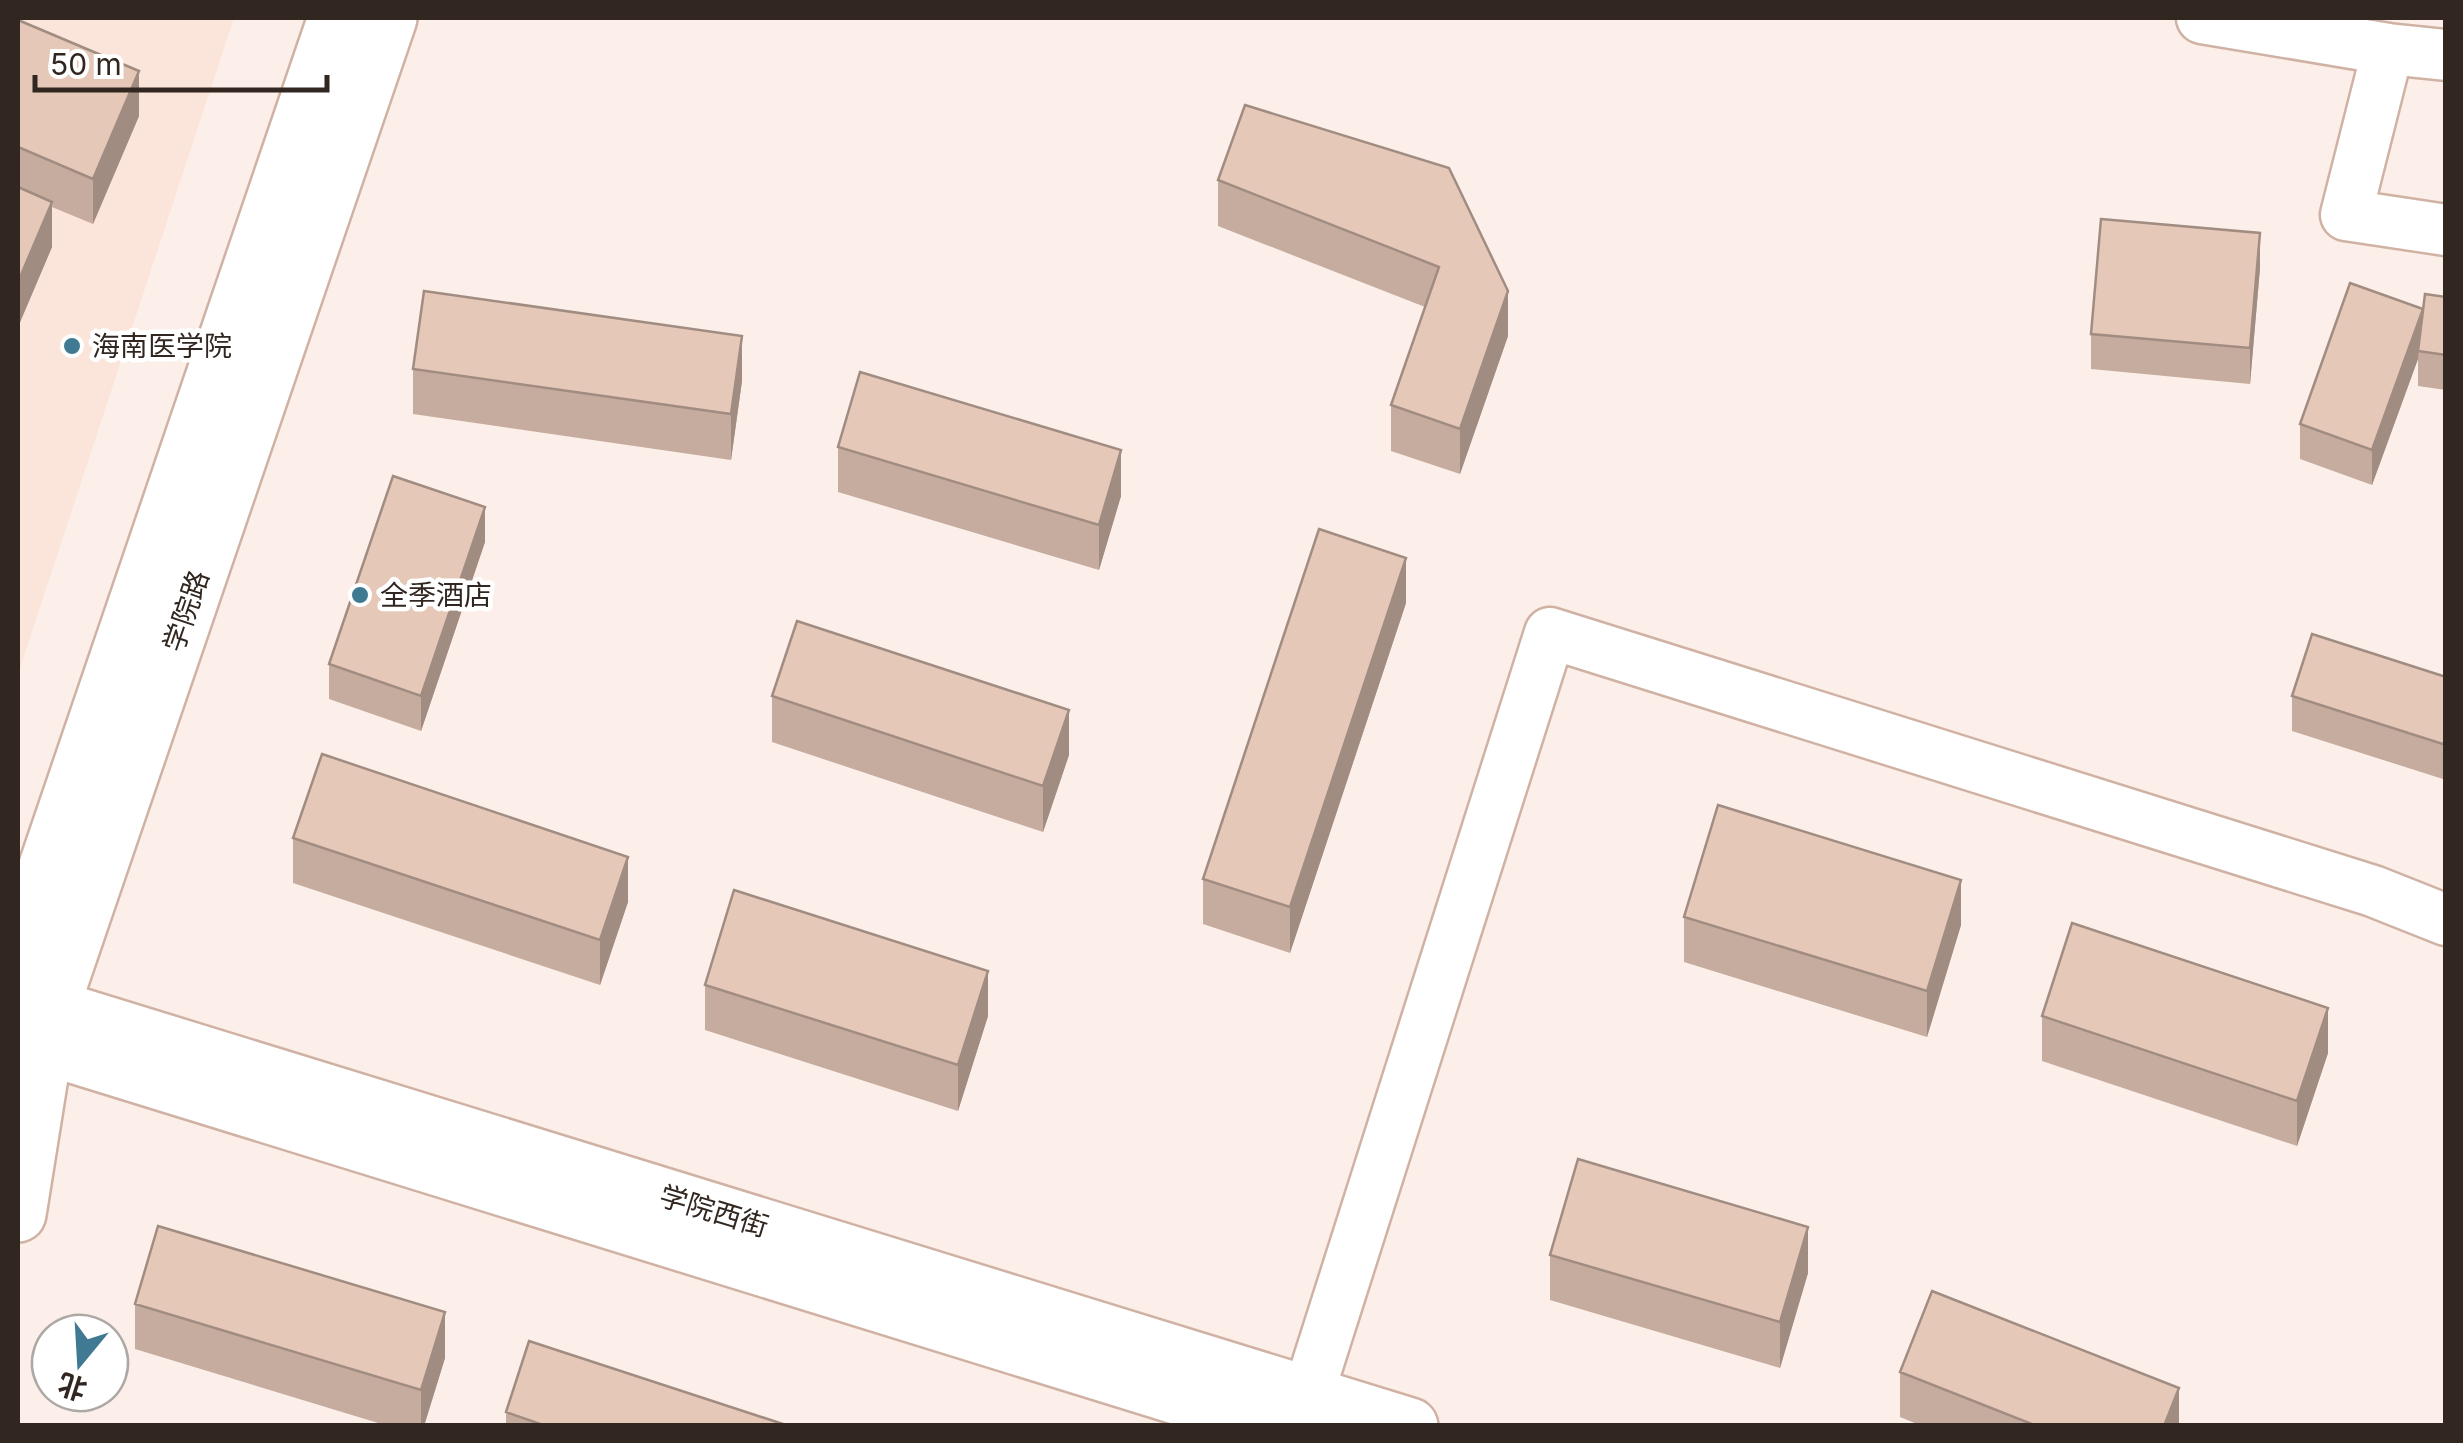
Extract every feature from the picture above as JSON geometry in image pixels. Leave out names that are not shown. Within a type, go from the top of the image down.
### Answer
[{"type":"main road","name":"学院路","points":[[18,951],[336,18]]},
{"type":"main road","name":"学院路","points":[[18,1214],[33,1022],[389,18]]},
{"type":"main road","name":"学院西街","points":[[33,1022],[1293,1415],[1410,1426]]},
{"type":"street","points":[[2202,18],[2446,55]]},
{"type":"street","points":[[2388,49],[2346,214],[2446,230]]},
{"type":"street","points":[[1293,1415],[1550,634],[2373,892],[2446,920]]},
{"type":"shaded area","name":"海南医学院","points":[[18,18],[234,18],[18,674]]},
{"type":"building","points":[[18,20],[139,71],[93,179],[18,147]]},
{"type":"building","points":[[1245,105],[1449,168],[1508,291],[1460,429],[1391,405],[1439,267],[1218,180]]},
{"type":"building","points":[[18,187],[52,202],[18,282]]},
{"type":"building","points":[[2101,219],[2260,233],[2250,348],[2091,334]]},
{"type":"building","points":[[2350,283],[2423,309],[2372,450],[2300,424]]},
{"type":"building","points":[[424,291],[742,336],[731,414],[413,369]]},
{"type":"building","points":[[2425,294],[2446,297],[2446,355],[2418,351]]},
{"type":"building","points":[[860,372],[1121,450],[1099,525],[838,447]]},
{"type":"building","points":[[393,476],[485,507],[421,696],[329,664]]},
{"type":"building","points":[[1319,529],[1406,558],[1290,907],[1203,879]]},
{"type":"building","points":[[797,621],[1069,710],[1043,786],[772,696]]},
{"type":"building","points":[[2312,634],[2446,677],[2446,745],[2292,696]]},
{"type":"building","points":[[322,754],[628,857],[600,940],[293,838]]},
{"type":"building","points":[[1718,805],[1961,880],[1927,991],[1684,917]]},
{"type":"building","points":[[734,890],[988,971],[958,1065],[705,985]]},
{"type":"building","points":[[2072,923],[2328,1008],[2297,1101],[2042,1016]]},
{"type":"building","points":[[1578,1159],[1808,1227],[1780,1322],[1550,1255]]},
{"type":"building","points":[[158,1226],[445,1312],[421,1390],[135,1304]]},
{"type":"building","points":[[1932,1291],[2179,1388],[2164,1426],[2037,1426],[1900,1372]]},
{"type":"building","points":[[529,1341],[789,1426],[546,1426],[506,1412]]},
{"type":"place","name":"海南医学院","points":[[72,346]]},
{"type":"place","name":"全季酒店","points":[[360,595]]}]
